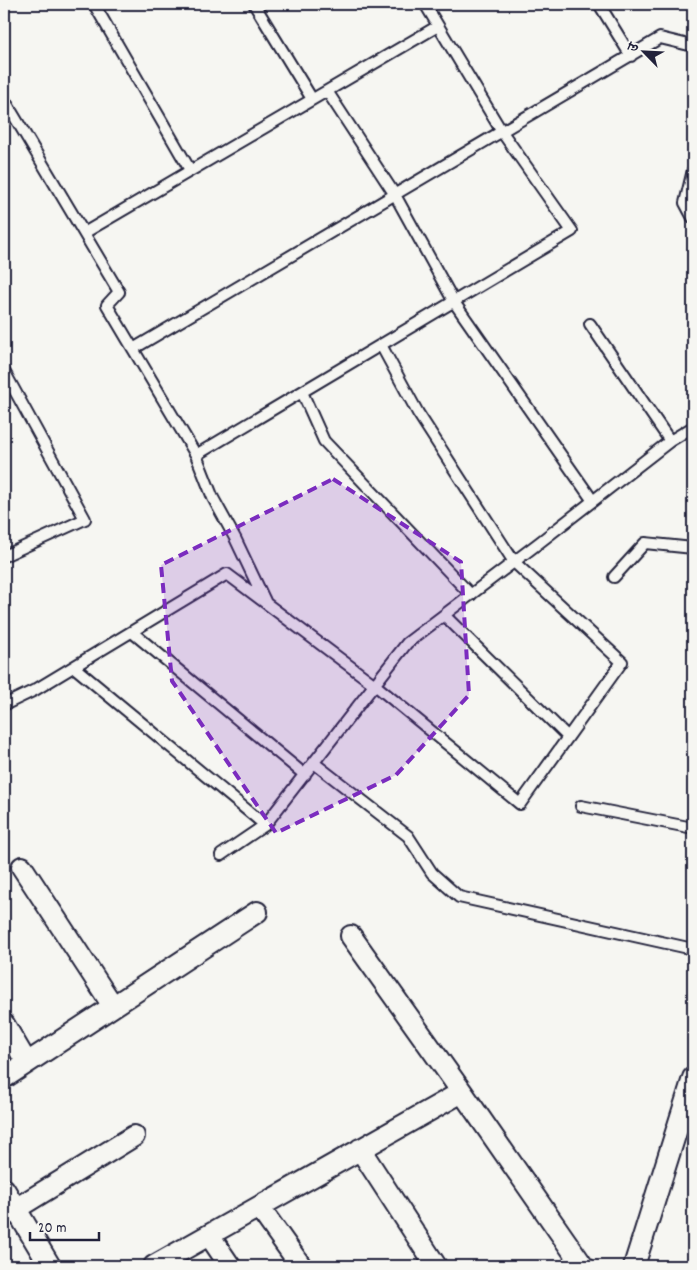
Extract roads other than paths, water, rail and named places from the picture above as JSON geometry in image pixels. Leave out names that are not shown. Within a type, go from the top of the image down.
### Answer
[{"type":"street","points":[[22,866],[113,1006]]},
{"type":"street","points":[[4,1078],[257,912]]},
{"type":"street","points":[[351,936],[583,1266]]},
{"type":"street","points":[[4,1024],[27,1063]]},
{"type":"street","points":[[634,1266],[693,1078]]},
{"type":"street","points":[[154,1266],[462,1092]]},
{"type":"street","points":[[10,1212],[134,1136]]},
{"type":"street","points":[[360,1149],[436,1266]]},
{"type":"street","points":[[4,1189],[10,1212],[50,1266]]},
{"type":"street","points":[[259,1207],[301,1266]]},
{"type":"street","points":[[209,1235],[230,1266]]},
{"type":"lane","points":[[94,4],[190,170]]},
{"type":"lane","points":[[254,4],[312,99]]},
{"type":"lane","points":[[196,455],[572,231],[502,132],[425,4]]},
{"type":"lane","points":[[599,4],[630,56]]},
{"type":"lane","points":[[84,232],[438,26]]},
{"type":"lane","points":[[133,349],[660,38],[693,46]]},
{"type":"lane","points":[[326,91],[395,195],[454,302],[593,501]]},
{"type":"lane","points":[[4,99],[119,292],[107,305],[196,455],[213,498],[235,538],[266,604]]},
{"type":"lane","points":[[693,170],[685,203],[693,218]]},
{"type":"lane","points":[[590,324],[670,441]]},
{"type":"lane","points":[[4,705],[35,690],[227,574],[375,685],[520,804],[622,662],[514,562],[418,413],[381,345]]},
{"type":"lane","points":[[4,371],[85,519],[4,556]]},
{"type":"lane","points":[[302,392],[324,441],[471,595]]},
{"type":"lane","points":[[221,855],[265,825],[407,643],[670,441],[693,426]]},
{"type":"lane","points":[[614,577],[645,543],[693,548]]},
{"type":"lane","points":[[444,615],[568,737]]},
{"type":"lane","points":[[132,632],[305,775]]},
{"type":"lane","points":[[74,667],[265,825]]},
{"type":"lane","points":[[314,763],[408,836],[432,872],[459,897],[693,949]]},
{"type":"lane","points":[[581,806],[693,828]]}]
